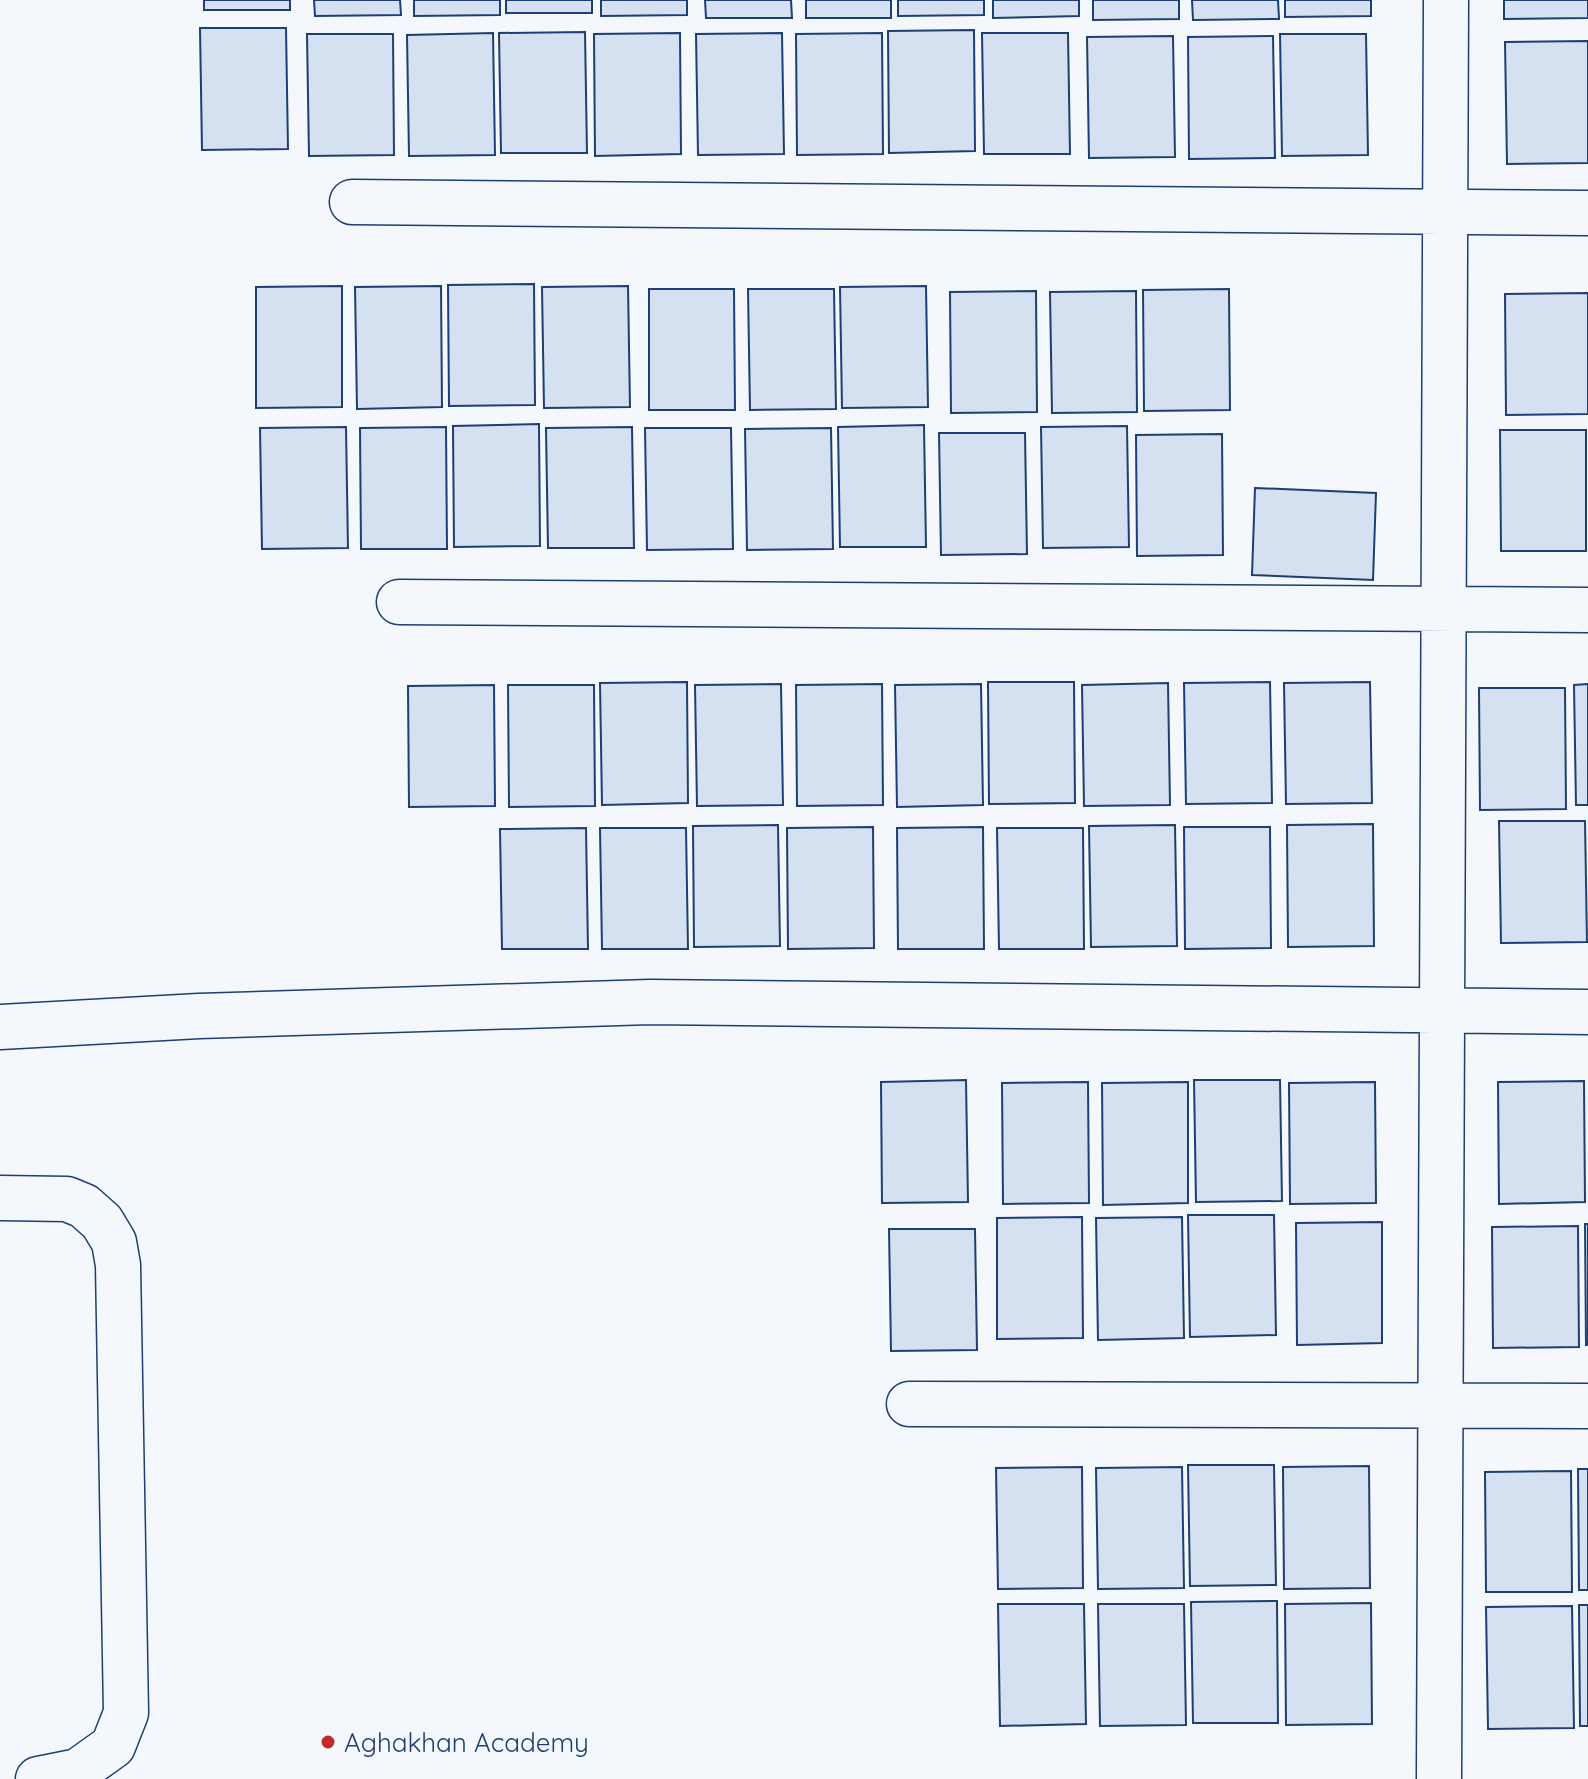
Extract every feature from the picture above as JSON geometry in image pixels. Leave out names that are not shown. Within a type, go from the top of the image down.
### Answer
[{"type":"street","points":[[1439,1779],[1446,0]]},
{"type":"street","points":[[352,202],[1588,213]]},
{"type":"street","points":[[399,602],[1588,610]]},
{"type":"street","points":[[0,1027],[199,1016],[650,1002],[1588,1012]]},
{"type":"street","points":[[0,1198],[67,1199],[84,1206],[102,1222],[114,1242],[118,1265],[126,1713],[113,1746],[78,1771],[38,1779]]},
{"type":"street","points":[[909,1404],[1588,1406]]},
{"type":"building","points":[[204,0],[290,0],[290,10],[204,10]]},
{"type":"building","points":[[314,0],[400,0],[401,15],[315,16]]},
{"type":"building","points":[[414,0],[500,0],[500,15],[414,16]]},
{"type":"building","points":[[506,0],[592,0],[592,13],[506,13]]},
{"type":"building","points":[[601,0],[687,0],[687,15],[601,16]]},
{"type":"building","points":[[705,0],[791,0],[792,18],[706,18]]},
{"type":"building","points":[[806,0],[891,0],[891,18],[806,18]]},
{"type":"building","points":[[898,0],[984,0],[984,15],[898,16]]},
{"type":"building","points":[[993,0],[1079,0],[1079,16],[993,18]]},
{"type":"building","points":[[1093,0],[1179,0],[1179,19],[1093,20]]},
{"type":"building","points":[[1192,0],[1278,0],[1279,19],[1193,20]]},
{"type":"building","points":[[1285,0],[1371,0],[1371,16],[1285,17]]},
{"type":"building","points":[[1504,0],[1588,0],[1588,18],[1504,19]]},
{"type":"building","points":[[200,28],[286,28],[288,149],[202,150]]},
{"type":"building","points":[[974,30],[975,151],[889,153],[888,31]]},
{"type":"building","points":[[585,32],[587,153],[501,153],[499,33]]},
{"type":"building","points":[[493,33],[495,155],[409,156],[407,35]]},
{"type":"building","points":[[680,33],[681,154],[595,156],[594,34]]},
{"type":"building","points":[[782,33],[784,154],[698,155],[696,34]]},
{"type":"building","points":[[882,33],[883,154],[797,155],[796,34]]},
{"type":"building","points":[[982,33],[1068,33],[1070,154],[984,154]]},
{"type":"building","points":[[307,34],[393,34],[394,155],[309,156]]},
{"type":"building","points":[[1280,34],[1366,34],[1368,155],[1282,156]]},
{"type":"building","points":[[1173,36],[1175,157],[1089,158],[1087,37]]},
{"type":"building","points":[[1273,36],[1275,158],[1189,159],[1188,37]]},
{"type":"building","points":[[1588,41],[1588,163],[1507,164],[1505,42]]},
{"type":"building","points":[[534,284],[535,405],[449,406],[448,285]]},
{"type":"building","points":[[342,286],[342,407],[256,408],[256,287]]},
{"type":"building","points":[[441,286],[442,407],[357,409],[355,287]]},
{"type":"building","points":[[628,286],[630,407],[544,408],[542,287]]},
{"type":"building","points":[[926,286],[928,407],[842,408],[840,287]]},
{"type":"building","points":[[649,289],[734,289],[735,410],[649,410]]},
{"type":"building","points":[[748,289],[834,289],[836,409],[750,410]]},
{"type":"building","points":[[1229,289],[1230,410],[1144,411],[1143,290]]},
{"type":"building","points":[[1036,291],[1037,412],[951,413],[950,292]]},
{"type":"building","points":[[1136,291],[1137,412],[1052,413],[1050,292]]},
{"type":"building","points":[[1588,293],[1588,414],[1506,415],[1505,294]]},
{"type":"building","points":[[539,424],[540,546],[454,547],[453,426]]},
{"type":"building","points":[[924,425],[926,547],[840,547],[838,427]]},
{"type":"building","points":[[1127,426],[1129,547],[1043,548],[1041,427]]},
{"type":"building","points":[[346,427],[348,548],[262,549],[260,428]]},
{"type":"building","points":[[446,427],[447,549],[361,549],[360,428]]},
{"type":"building","points":[[632,427],[634,548],[548,548],[546,428]]},
{"type":"building","points":[[645,428],[731,428],[733,549],[647,550]]},
{"type":"building","points":[[831,428],[833,549],[747,550],[745,429]]},
{"type":"building","points":[[1500,430],[1586,430],[1586,551],[1501,551]]},
{"type":"building","points":[[939,433],[1025,433],[1027,554],[941,555]]},
{"type":"building","points":[[1222,434],[1223,555],[1137,556],[1136,435]]},
{"type":"building","points":[[1255,488],[1376,493],[1373,580],[1252,575]]},
{"type":"building","points":[[687,682],[688,803],[602,805],[600,683]]},
{"type":"building","points":[[988,682],[1074,682],[1075,803],[989,804]]},
{"type":"building","points":[[1270,682],[1272,803],[1186,804],[1184,683]]},
{"type":"building","points":[[1370,682],[1372,803],[1286,804],[1284,683]]},
{"type":"building","points":[[1168,683],[1170,805],[1084,806],[1082,685]]},
{"type":"building","points":[[781,684],[783,805],[697,806],[695,685]]},
{"type":"building","points":[[882,684],[883,805],[797,806],[796,685]]},
{"type":"building","points":[[981,684],[983,805],[897,807],[895,685]]},
{"type":"building","points":[[1588,684],[1588,805],[1576,805],[1574,685]]},
{"type":"building","points":[[494,685],[495,806],[409,807],[408,686]]},
{"type":"building","points":[[508,685],[594,685],[595,806],[509,807]]},
{"type":"building","points":[[1479,688],[1565,688],[1566,809],[1480,810]]},
{"type":"building","points":[[1499,821],[1585,821],[1587,942],[1501,943]]},
{"type":"building","points":[[1373,824],[1374,946],[1288,947],[1287,825]]},
{"type":"building","points":[[778,825],[780,946],[694,947],[693,826]]},
{"type":"building","points":[[1175,825],[1177,946],[1091,947],[1089,826]]},
{"type":"building","points":[[873,827],[874,948],[788,949],[787,828]]},
{"type":"building","points":[[983,827],[984,949],[898,949],[897,828]]},
{"type":"building","points":[[1184,827],[1270,827],[1271,948],[1185,949]]},
{"type":"building","points":[[586,828],[588,949],[502,949],[500,829]]},
{"type":"building","points":[[600,828],[686,828],[688,949],[602,949]]},
{"type":"building","points":[[997,828],[1083,828],[1084,949],[999,949]]},
{"type":"building","points":[[966,1080],[968,1202],[882,1203],[881,1082]]},
{"type":"building","points":[[1194,1080],[1280,1080],[1282,1201],[1196,1202]]},
{"type":"building","points":[[1584,1081],[1585,1202],[1499,1204],[1498,1082]]},
{"type":"building","points":[[1088,1082],[1089,1203],[1003,1204],[1002,1083]]},
{"type":"building","points":[[1188,1082],[1188,1203],[1103,1205],[1102,1083]]},
{"type":"building","points":[[1375,1082],[1376,1203],[1290,1204],[1289,1083]]},
{"type":"building","points":[[1188,1215],[1274,1215],[1276,1335],[1190,1337]]},
{"type":"building","points":[[1082,1217],[1083,1338],[997,1339],[997,1218]]},
{"type":"building","points":[[1182,1217],[1184,1338],[1098,1340],[1096,1218]]},
{"type":"building","points":[[1382,1222],[1382,1343],[1297,1345],[1296,1223]]},
{"type":"building","points":[[1585,1224],[1588,1224],[1588,1345],[1586,1345]]},
{"type":"building","points":[[1578,1226],[1579,1347],[1493,1348],[1492,1227]]},
{"type":"building","points":[[889,1229],[975,1229],[977,1350],[891,1351]]},
{"type":"building","points":[[1188,1465],[1274,1465],[1276,1585],[1190,1586]]},
{"type":"building","points":[[1369,1466],[1370,1588],[1284,1589],[1283,1467]]},
{"type":"building","points":[[1082,1467],[1083,1588],[998,1589],[996,1468]]},
{"type":"building","points":[[1182,1467],[1184,1588],[1098,1589],[1096,1468]]},
{"type":"building","points":[[1578,1469],[1588,1469],[1588,1590],[1579,1590]]},
{"type":"building","points":[[1571,1471],[1572,1592],[1486,1592],[1485,1472]]},
{"type":"building","points":[[1277,1601],[1278,1723],[1193,1723],[1191,1602]]},
{"type":"building","points":[[1371,1603],[1372,1724],[1286,1725],[1285,1604]]},
{"type":"building","points":[[998,1604],[1084,1604],[1086,1724],[1000,1726]]},
{"type":"building","points":[[1098,1604],[1184,1604],[1186,1725],[1100,1726]]},
{"type":"building","points":[[1579,1605],[1588,1605],[1588,1726],[1580,1726]]},
{"type":"building","points":[[1572,1606],[1574,1728],[1488,1729],[1486,1607]]},
{"type":"place","name":"Aghakhan Academy","points":[[328,1742]]}]
